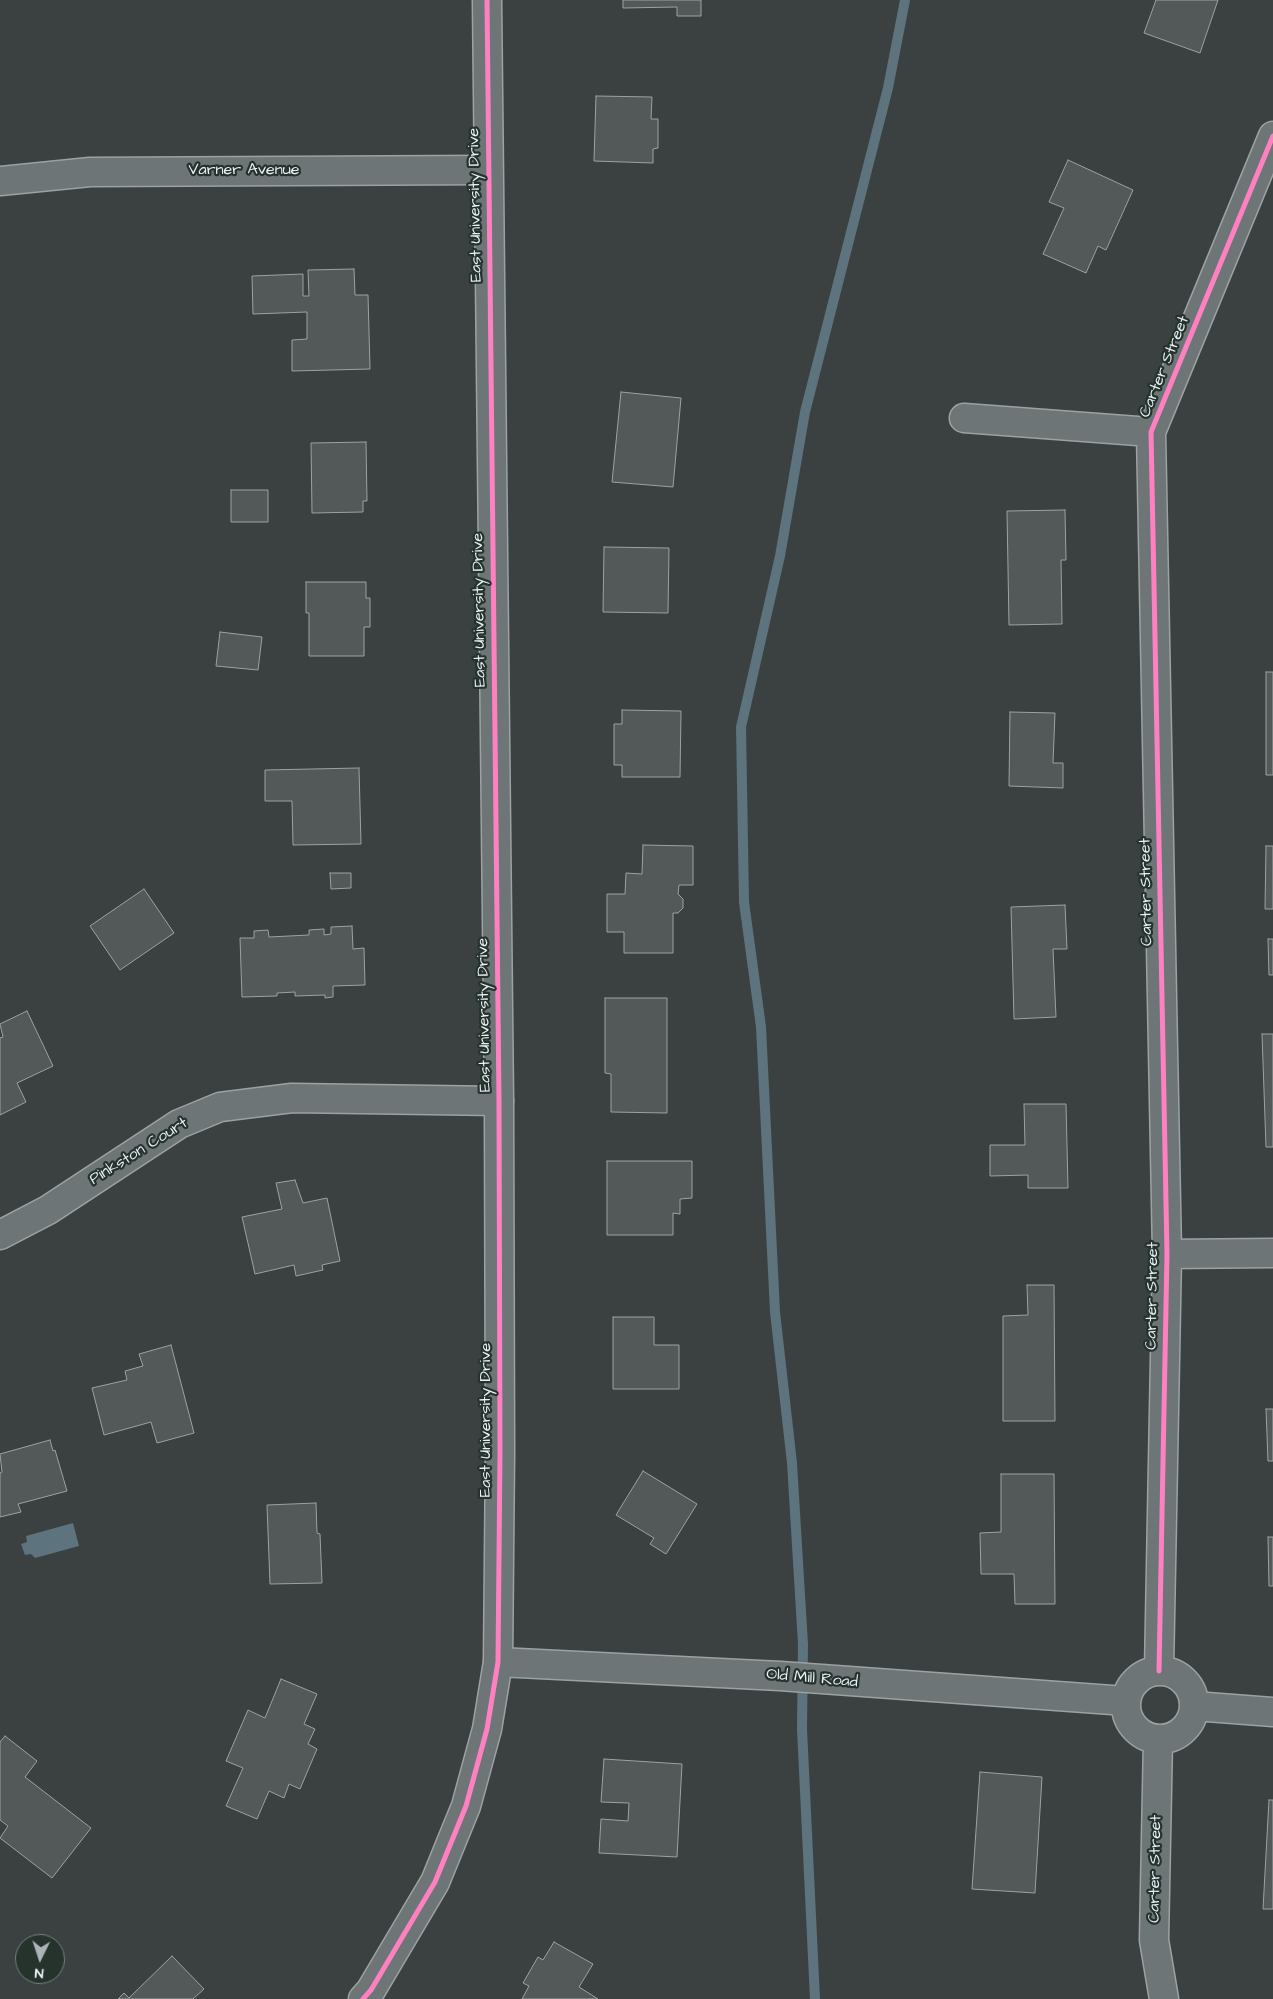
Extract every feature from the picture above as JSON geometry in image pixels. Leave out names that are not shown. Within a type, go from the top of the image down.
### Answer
[{"type":"street","name":"East University Drive","points":[[363,1999],[371,1990],[435,1882],[459,1823],[487,1729],[498,1662],[500,1461],[499,1101],[487,0]]},
{"type":"street","name":"Carter Street","points":[[1159,1672],[1167,1254],[1151,432],[1273,136]]},
{"type":"street","name":"Varner Avenue","points":[[0,181],[90,172],[488,170]]},
{"type":"street","points":[[964,418],[1151,432]]},
{"type":"street","name":"Pinkston Court","points":[[0,1235],[48,1210],[179,1124],[220,1108],[292,1098],[499,1101]]},
{"type":"street","points":[[1167,1254],[1273,1253]]},
{"type":"street","name":"Old Mill Road","points":[[498,1662],[780,1676],[1126,1702]]},
{"type":"street","points":[[1159,1672],[1170,1673],[1180,1678],[1193,1695],[1194,1706],[1192,1715],[1183,1730],[1167,1738],[1158,1739],[1138,1731],[1129,1717],[1126,1702],[1129,1692],[1141,1677],[1159,1672]]},
{"type":"street","points":[[1194,1706],[1273,1712]]},
{"type":"street","name":"Carter Street","points":[[1158,1739],[1154,1940],[1164,1999]]},
{"type":"water","points":[[73,1523],[79,1546],[35,1558],[31,1554],[25,1555],[21,1544],[27,1542],[26,1536]]},
{"type":"building","points":[[623,0],[701,0],[701,16],[677,16],[677,7],[623,8]]},
{"type":"building","points":[[1156,0],[1218,0],[1200,53],[1144,33]]},
{"type":"building","points":[[596,96],[652,97],[651,119],[658,119],[658,148],[653,149],[653,163],[594,161]]},
{"type":"building","points":[[1068,160],[1133,190],[1106,250],[1098,246],[1086,273],[1043,254],[1064,208],[1049,202]]},
{"type":"building","points":[[354,269],[355,295],[368,295],[370,369],[292,371],[292,340],[307,339],[307,312],[253,314],[252,276],[303,274],[303,296],[309,296],[308,270]]},
{"type":"building","points":[[621,392],[681,398],[673,487],[612,482]]},
{"type":"building","points":[[366,442],[367,501],[363,501],[363,512],[312,513],[311,443]]},
{"type":"building","points":[[231,490],[268,490],[268,522],[231,522]]},
{"type":"building","points":[[1065,510],[1066,560],[1061,560],[1062,624],[1009,625],[1007,511]]},
{"type":"building","points":[[604,547],[669,548],[668,613],[603,612]]},
{"type":"building","points":[[306,582],[366,582],[366,598],[370,598],[370,627],[364,627],[364,656],[309,656],[309,613],[306,613]]},
{"type":"building","points":[[220,632],[262,637],[258,670],[216,666]]},
{"type":"building","points":[[1266,672],[1273,672],[1273,775],[1266,775]]},
{"type":"building","points":[[622,710],[681,711],[680,777],[622,777],[622,765],[614,765],[614,724],[622,724]]},
{"type":"building","points":[[1010,712],[1055,713],[1053,763],[1063,763],[1063,788],[1009,786]]},
{"type":"building","points":[[359,768],[361,844],[293,845],[292,801],[265,801],[265,770]]},
{"type":"building","points":[[643,845],[693,846],[693,885],[679,885],[678,894],[683,899],[683,908],[678,913],[673,913],[673,953],[624,953],[624,932],[607,932],[607,894],[625,894],[626,873],[642,874]]},
{"type":"building","points":[[1266,846],[1273,846],[1273,909],[1265,909]]},
{"type":"building","points":[[330,873],[351,873],[351,888],[331,889]]},
{"type":"building","points":[[144,889],[174,933],[120,970],[90,926]]},
{"type":"building","points":[[1065,905],[1067,949],[1053,949],[1056,1017],[1014,1019],[1011,907]]},
{"type":"building","points":[[352,926],[353,949],[364,948],[365,985],[333,986],[333,997],[325,998],[325,995],[295,996],[295,992],[277,993],[277,996],[242,997],[240,938],[254,938],[254,931],[268,930],[269,937],[309,935],[309,930],[324,929],[324,935],[331,934],[331,927]]},
{"type":"building","points":[[1268,939],[1273,939],[1273,975],[1269,975]]},
{"type":"building","points":[[605,998],[667,998],[667,1113],[611,1112],[611,1074],[605,1073]]},
{"type":"building","points":[[27,1011],[53,1066],[17,1083],[26,1102],[0,1115],[0,1038],[3,1037],[0,1024]]},
{"type":"building","points":[[1262,1034],[1273,1034],[1273,1147],[1266,1147]]},
{"type":"building","points":[[1024,1104],[1066,1104],[1068,1188],[1028,1188],[1028,1175],[990,1176],[990,1145],[1025,1145]]},
{"type":"building","points":[[607,1161],[692,1161],[692,1198],[680,1199],[680,1214],[673,1213],[673,1235],[607,1235]]},
{"type":"building","points":[[295,1180],[303,1203],[327,1198],[340,1261],[322,1265],[323,1270],[296,1276],[294,1265],[255,1274],[242,1217],[282,1209],[276,1183]]},
{"type":"building","points":[[1027,1285],[1054,1285],[1055,1421],[1003,1421],[1003,1316],[1028,1315]]},
{"type":"building","points":[[613,1317],[654,1317],[654,1345],[679,1345],[679,1389],[613,1389]]},
{"type":"building","points":[[171,1345],[194,1433],[157,1443],[151,1422],[104,1435],[92,1388],[127,1380],[125,1371],[143,1366],[139,1354]]},
{"type":"building","points":[[1266,1409],[1273,1409],[1273,1461],[1268,1461]]},
{"type":"building","points":[[50,1440],[53,1451],[55,1450],[67,1491],[18,1504],[21,1512],[0,1517],[0,1473],[2,1472],[0,1454]]},
{"type":"building","points":[[643,1471],[697,1504],[666,1554],[650,1544],[654,1538],[616,1515]]},
{"type":"building","points":[[1001,1474],[1054,1474],[1055,1604],[1015,1604],[1014,1574],[981,1574],[980,1533],[1001,1532]]},
{"type":"building","points":[[316,1503],[317,1533],[320,1534],[322,1583],[270,1584],[267,1505]]},
{"type":"building","points":[[1268,1537],[1273,1537],[1273,1586],[1269,1586]]},
{"type":"building","points":[[281,1679],[317,1694],[304,1724],[315,1729],[308,1744],[317,1749],[300,1789],[289,1784],[284,1798],[269,1791],[257,1819],[226,1806],[243,1768],[226,1761],[248,1710],[265,1718]]},
{"type":"building","points":[[5,1736],[37,1761],[25,1777],[91,1828],[52,1878],[0,1838],[8,1826],[0,1820],[0,1742]]},
{"type":"building","points":[[604,1759],[682,1764],[677,1857],[599,1853],[601,1819],[628,1821],[629,1803],[601,1802]]},
{"type":"building","points":[[980,1772],[1042,1777],[1035,1893],[972,1889]]},
{"type":"building","points":[[1269,1800],[1273,1800],[1273,1909],[1263,1909]]},
{"type":"building","points":[[554,1942],[593,1964],[579,1987],[598,1999],[522,1999],[529,1986],[523,1983],[538,1957],[543,1960]]},
{"type":"building","points":[[172,1956],[204,1989],[193,1999],[118,1999],[124,1993],[129,1998]]},
{"type":"waterway","points":[[815,1999],[802,1729],[803,1644],[792,1463],[775,1312],[761,1027],[744,902],[741,727],[780,556],[805,412],[888,88],[905,0]]},
{"type":"cycle path","points":[[363,1999],[371,1990],[435,1882],[466,1806],[487,1729],[498,1662],[500,1452],[499,1101],[487,0]]},
{"type":"cycle path","points":[[1159,1671],[1167,1254],[1151,432],[1273,136]]}]
